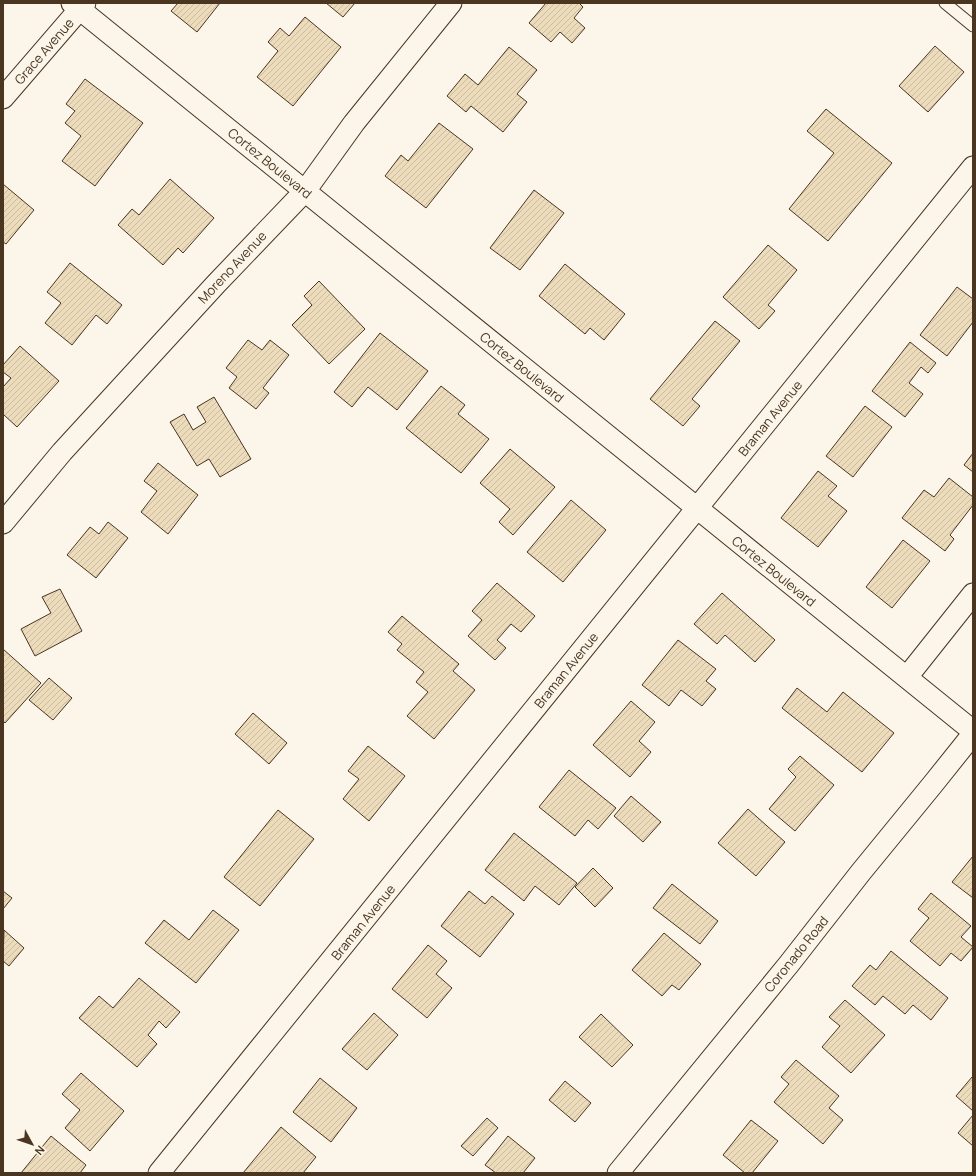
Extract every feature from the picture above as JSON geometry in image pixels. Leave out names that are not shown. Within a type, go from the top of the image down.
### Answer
[{"type":"street","name":"Moreno Avenue","points":[[3,522],[62,452],[216,284],[304,191],[354,123],[451,3]]},
{"type":"street","name":"Cortez Boulevard","points":[[79,5],[476,331],[973,731]]},
{"type":"street","name":"Grace Avenue","points":[[3,98],[79,5]]},
{"type":"street","name":"Braman Avenue","points":[[159,1173],[973,167]]},
{"type":"street","points":[[906,677],[973,594]]},
{"type":"street","name":"Coronado Road","points":[[618,1173],[789,964],[861,872],[973,734]]},
{"type":"lane","points":[[945,3],[973,26]]},
{"type":"building","points":[[178,3],[220,3],[197,32],[171,11]]},
{"type":"building","points":[[326,3],[355,3],[343,17]]},
{"type":"building","points":[[546,3],[579,3],[583,7],[574,18],[585,28],[572,43],[560,32],[551,42],[529,23]]},
{"type":"building","points":[[305,17],[341,47],[293,106],[257,77],[278,51],[268,42],[280,28],[289,36]]},
{"type":"building","points":[[935,46],[964,72],[928,112],[899,86]]},
{"type":"building","points":[[509,47],[537,70],[517,94],[527,102],[503,132],[471,106],[466,112],[447,96],[465,74],[478,85]]},
{"type":"building","points":[[85,79],[143,123],[95,186],[62,161],[81,136],[65,123],[75,111],[66,104]]},
{"type":"building","points":[[826,109],[892,163],[828,241],[789,209],[834,153],[807,131]]},
{"type":"building","points":[[439,123],[473,149],[426,208],[385,176],[401,155],[408,161]]},
{"type":"building","points":[[170,179],[214,218],[183,253],[178,248],[163,265],[118,225],[132,209],[139,215]]},
{"type":"building","points":[[3,184],[34,210],[6,244],[3,242]]},
{"type":"building","points":[[534,190],[564,213],[520,270],[490,248]]},
{"type":"building","points":[[768,245],[797,270],[768,305],[775,311],[759,329],[723,297]]},
{"type":"building","points":[[70,263],[122,305],[107,324],[96,315],[72,345],[45,323],[61,303],[47,292]]},
{"type":"building","points":[[565,264],[625,314],[604,340],[590,328],[585,334],[539,296]]},
{"type":"building","points":[[319,281],[365,329],[329,364],[292,325],[312,305],[304,296]]},
{"type":"building","points":[[957,287],[973,299],[973,322],[947,356],[920,335]]},
{"type":"building","points":[[715,321],[740,341],[692,399],[700,406],[683,426],[650,399]]},
{"type":"building","points":[[380,333],[428,371],[397,410],[368,387],[352,407],[334,392]]},
{"type":"building","points":[[248,340],[262,350],[270,340],[289,355],[263,388],[269,393],[256,409],[229,388],[237,377],[226,368]]},
{"type":"building","points":[[910,342],[936,363],[928,373],[921,367],[909,383],[923,394],[905,417],[872,391]]},
{"type":"building","points":[[20,346],[59,381],[17,427],[3,414],[3,387],[11,378],[3,372],[3,365]]},
{"type":"building","points":[[441,386],[465,405],[458,414],[489,439],[461,473],[406,428]]},
{"type":"building","points":[[214,397],[251,459],[220,477],[209,459],[197,466],[170,422],[184,414],[193,430],[206,422],[197,407]]},
{"type":"building","points":[[865,406],[892,427],[853,477],[826,456]]},
{"type":"building","points":[[510,449],[555,487],[513,535],[499,522],[510,509],[480,483]]},
{"type":"building","points":[[973,453],[973,472],[964,465]]},
{"type":"building","points":[[158,463],[198,495],[168,534],[141,512],[157,491],[144,481]]},
{"type":"building","points":[[818,471],[837,486],[828,496],[847,511],[818,547],[781,518]]},
{"type":"building","points":[[949,478],[973,497],[973,505],[950,535],[954,539],[945,551],[902,518],[924,490],[934,497]]},
{"type":"building","points":[[571,500],[606,530],[563,582],[527,552]]},
{"type":"building","points":[[108,522],[128,538],[96,578],[67,555],[90,527],[99,534]]},
{"type":"building","points":[[903,540],[930,561],[892,608],[866,587]]},
{"type":"building","points":[[497,583],[535,616],[521,632],[511,624],[497,640],[506,648],[495,660],[468,636],[482,620],[472,611]]},
{"type":"building","points":[[60,589],[82,631],[35,656],[21,629],[51,613],[42,597]]},
{"type":"building","points":[[722,593],[775,640],[755,662],[725,635],[717,644],[694,624]]},
{"type":"building","points":[[402,616],[459,664],[453,671],[475,690],[434,739],[407,716],[428,692],[416,682],[424,672],[397,650],[402,644],[388,632]]},
{"type":"building","points":[[678,640],[716,669],[706,681],[716,689],[702,706],[681,690],[669,706],[642,685]]},
{"type":"building","points":[[3,649],[41,683],[5,723],[3,721]]},
{"type":"building","points":[[49,678],[72,698],[53,720],[29,700]]},
{"type":"building","points":[[797,688],[827,712],[843,692],[894,733],[862,772],[782,708]]},
{"type":"building","points":[[631,701],[655,722],[639,741],[651,752],[630,777],[593,745]]},
{"type":"building","points":[[253,713],[287,743],[269,764],[235,734]]},
{"type":"building","points":[[368,746],[405,776],[369,821],[343,799],[359,779],[348,771]]},
{"type":"building","points":[[800,756],[834,785],[795,831],[769,809],[796,777],[788,769]]},
{"type":"building","points":[[569,770],[616,808],[598,829],[588,820],[575,836],[539,807]]},
{"type":"building","points":[[631,796],[661,822],[643,842],[614,816]]},
{"type":"building","points":[[748,809],[785,842],[756,876],[718,843]]},
{"type":"building","points":[[278,810],[314,839],[260,906],[224,877]]},
{"type":"building","points":[[514,833],[577,883],[559,905],[535,886],[524,901],[485,870]]},
{"type":"building","points":[[973,856],[973,898],[952,882]]},
{"type":"building","points":[[593,868],[613,888],[595,907],[575,887]]},
{"type":"building","points":[[672,884],[718,921],[700,944],[653,908]]},
{"type":"building","points":[[3,891],[12,898],[3,909]]},
{"type":"building","points":[[469,891],[485,904],[492,896],[514,914],[480,957],[441,926]]},
{"type":"building","points":[[931,893],[971,926],[961,937],[973,947],[961,961],[951,953],[940,966],[910,941],[929,918],[918,909]]},
{"type":"building","points":[[213,910],[239,930],[196,983],[145,943],[164,920],[189,940]]},
{"type":"building","points":[[4,930],[24,948],[9,966],[3,961]]},
{"type":"building","points":[[664,933],[701,964],[679,990],[672,985],[662,996],[632,970]]},
{"type":"building","points":[[428,945],[447,961],[436,974],[452,988],[427,1018],[392,989]]},
{"type":"building","points":[[891,951],[948,998],[931,1020],[913,1005],[905,1014],[883,996],[875,1005],[852,986],[870,965],[876,970]]},
{"type":"building","points":[[139,978],[180,1012],[166,1028],[159,1021],[148,1035],[157,1044],[137,1067],[79,1018],[99,996],[113,1008]]},
{"type":"building","points":[[845,1000],[885,1035],[851,1073],[822,1047],[840,1026],[829,1017]]},
{"type":"building","points":[[374,1013],[398,1035],[367,1070],[342,1049]]},
{"type":"building","points":[[601,1014],[633,1045],[612,1067],[579,1037]]},
{"type":"building","points":[[796,1060],[839,1096],[829,1108],[843,1120],[823,1144],[774,1102],[789,1084],[781,1077]]},
{"type":"building","points":[[81,1073],[124,1111],[90,1151],[65,1128],[80,1110],[62,1094]]},
{"type":"building","points":[[972,1077],[973,1078],[973,1111],[956,1096]]},
{"type":"building","points":[[320,1078],[357,1108],[331,1142],[293,1112]]},
{"type":"building","points":[[565,1081],[591,1103],[575,1122],[549,1100]]},
{"type":"building","points":[[973,1115],[973,1146],[958,1133]]},
{"type":"building","points":[[487,1118],[498,1128],[473,1156],[461,1146]]},
{"type":"building","points":[[751,1120],[778,1141],[752,1173],[745,1173],[723,1155]]},
{"type":"building","points":[[281,1127],[316,1157],[303,1173],[243,1173]]},
{"type":"building","points":[[51,1136],[86,1165],[80,1173],[21,1173]]},
{"type":"building","points":[[508,1136],[535,1158],[523,1173],[496,1173],[485,1165]]}]
